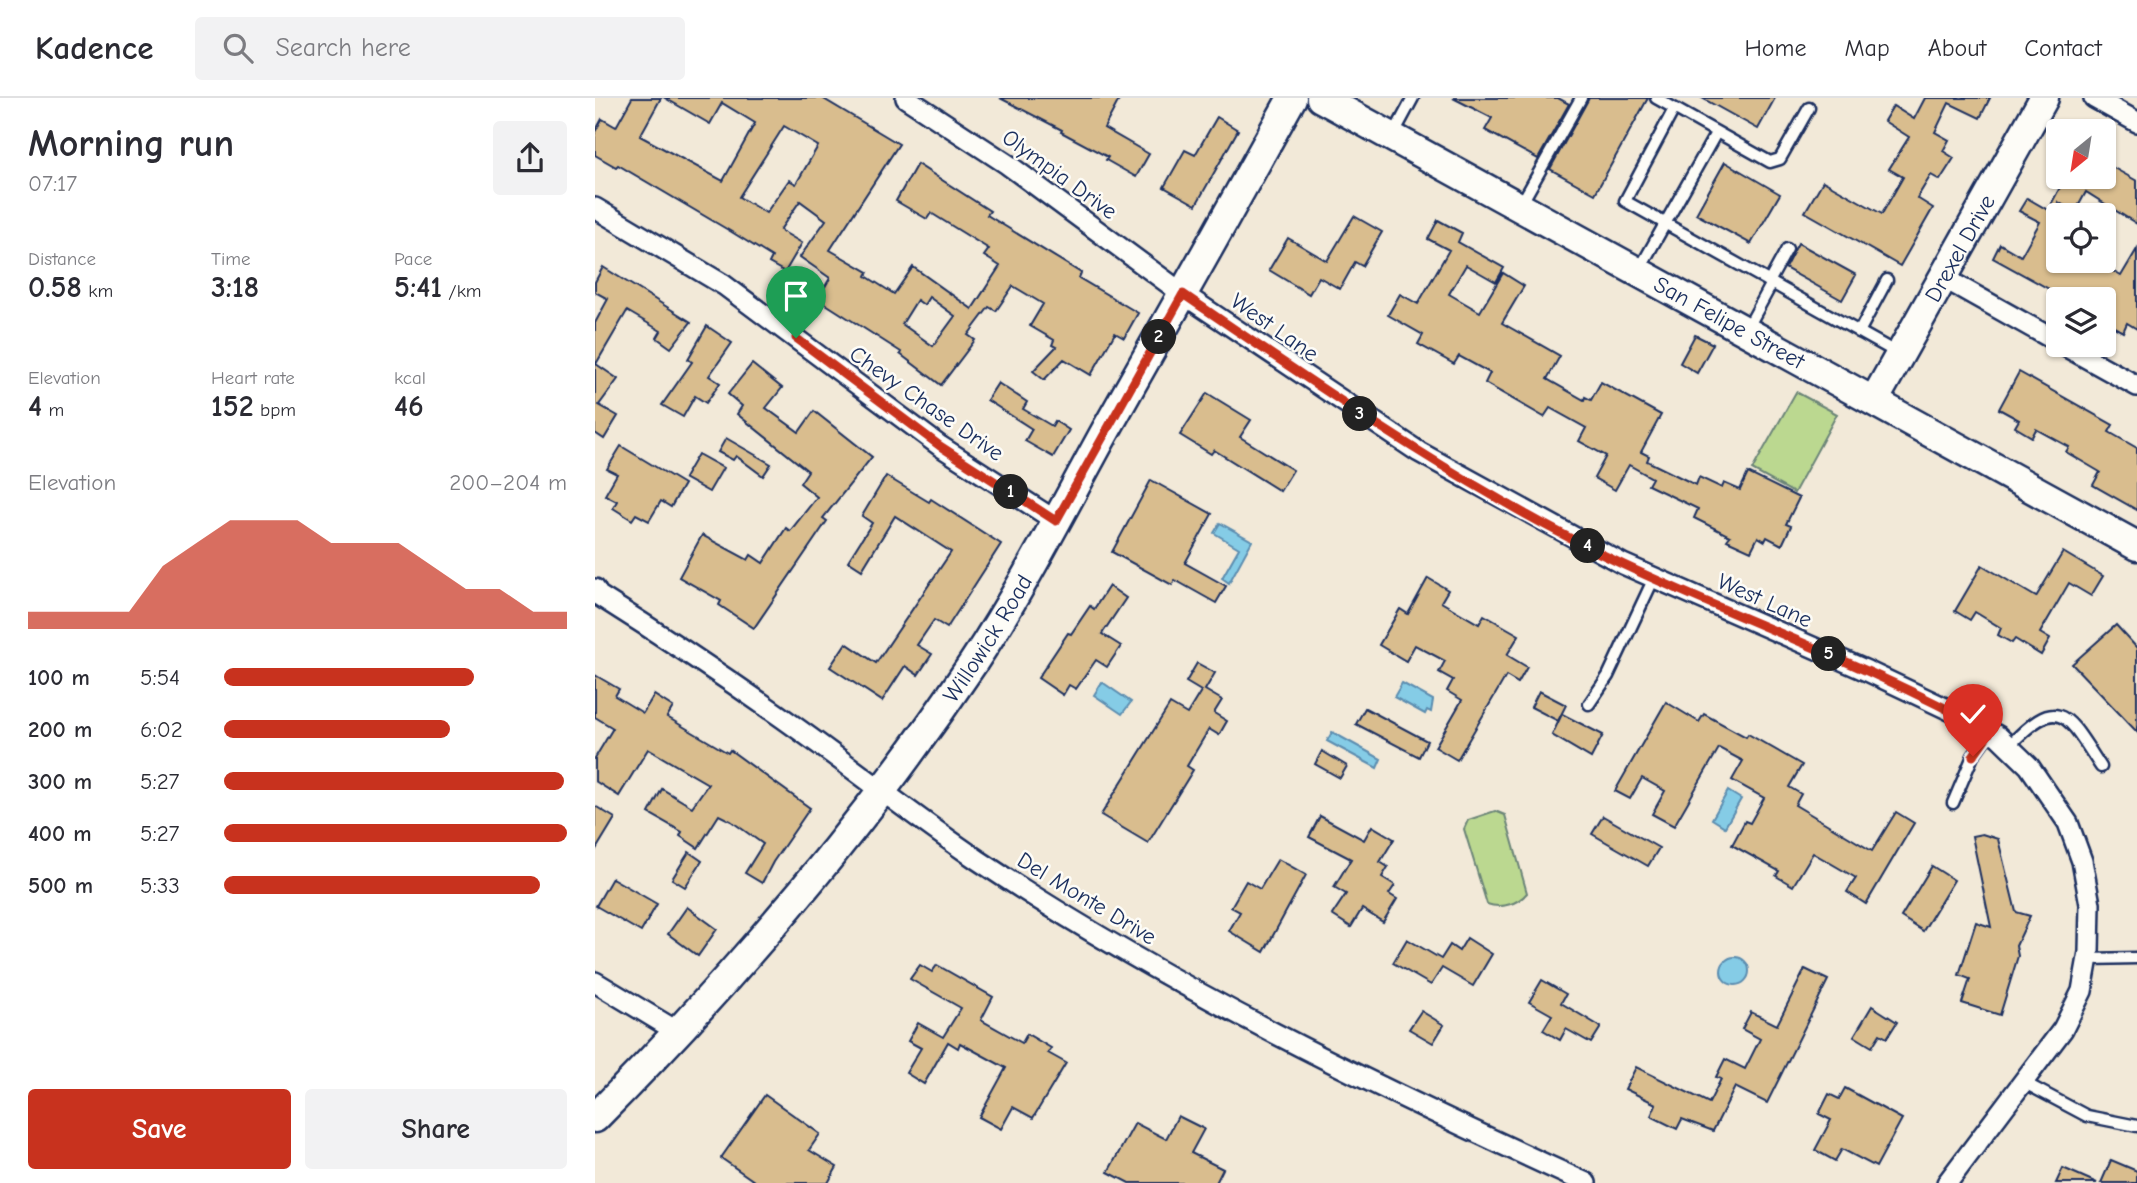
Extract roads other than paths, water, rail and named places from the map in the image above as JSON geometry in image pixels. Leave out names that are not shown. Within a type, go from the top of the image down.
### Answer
[{"type":"street","name":"Olympia Drive","points":[[906,98],[1007,164],[1183,294]]},
{"type":"street","name":"Willowick Road","points":[[595,1118],[766,935],[882,791],[974,661],[1056,521],[1292,98]]},
{"type":"street","name":"Drexel Drive","points":[[1875,399],[2044,98]]},
{"type":"street","points":[[2094,98],[2137,122]]},
{"type":"street","name":"San Felipe Street","points":[[1338,102],[1392,137],[1875,399],[2137,546]]},
{"type":"street","name":"Chevy Chase Drive","points":[[595,208],[724,285],[940,446],[1056,521]]},
{"type":"street","points":[[1942,277],[2046,335]]},
{"type":"street","name":"West Lane","points":[[1183,294],[1419,452],[1518,509],[1654,578],[1867,671],[1990,732],[2009,746],[2045,786],[2069,823],[2082,861],[2090,904],[2088,959],[2082,991],[2063,1029],[1947,1183]]},
{"type":"street","points":[[2085,357],[2137,386]]},
{"type":"street","name":"Del Monte Drive","points":[[596,593],[710,666],[986,865],[1202,996],[1326,1060],[1585,1183]]},
{"type":"street","points":[[595,982],[678,1032]]},
{"type":"lane","points":[[1392,137],[1413,98]]},
{"type":"lane","points":[[1519,206],[1580,98]]},
{"type":"lane","points":[[1656,98],[1770,162],[1780,159],[1809,107]]},
{"type":"lane","points":[[1674,109],[1625,201],[1899,355]]},
{"type":"lane","points":[[1638,271],[1716,133]]},
{"type":"lane","points":[[1747,330],[1787,249]]},
{"type":"lane","points":[[1860,332],[1887,280]]},
{"type":"lane","points":[[1589,704],[1608,676],[1654,578]]},
{"type":"lane","points":[[2009,746],[2031,723],[2052,713],[2058,714],[2074,726],[2101,767]]},
{"type":"lane","points":[[1953,803],[1973,756],[1990,732]]},
{"type":"lane","points":[[2088,959],[2137,958]]},
{"type":"lane","points":[[2023,1082],[2087,1116],[2137,1126]]},
{"type":"water","points":[[1220,523],[1252,541],[1229,583],[1222,578],[1239,548],[1214,533]]},
{"type":"water","points":[[1102,682],[1131,702],[1122,714],[1094,695]]},
{"type":"water","points":[[1402,683],[1433,700],[1431,712],[1427,710],[1425,714],[1394,697]]},
{"type":"water","points":[[1332,732],[1381,759],[1377,768],[1327,741]]},
{"type":"water","points":[[1728,791],[1741,799],[1725,827],[1712,819]]},
{"type":"water","points":[[1735,957],[1745,961],[1749,971],[1745,981],[1735,985],[1725,981],[1721,971],[1725,961]]}]
